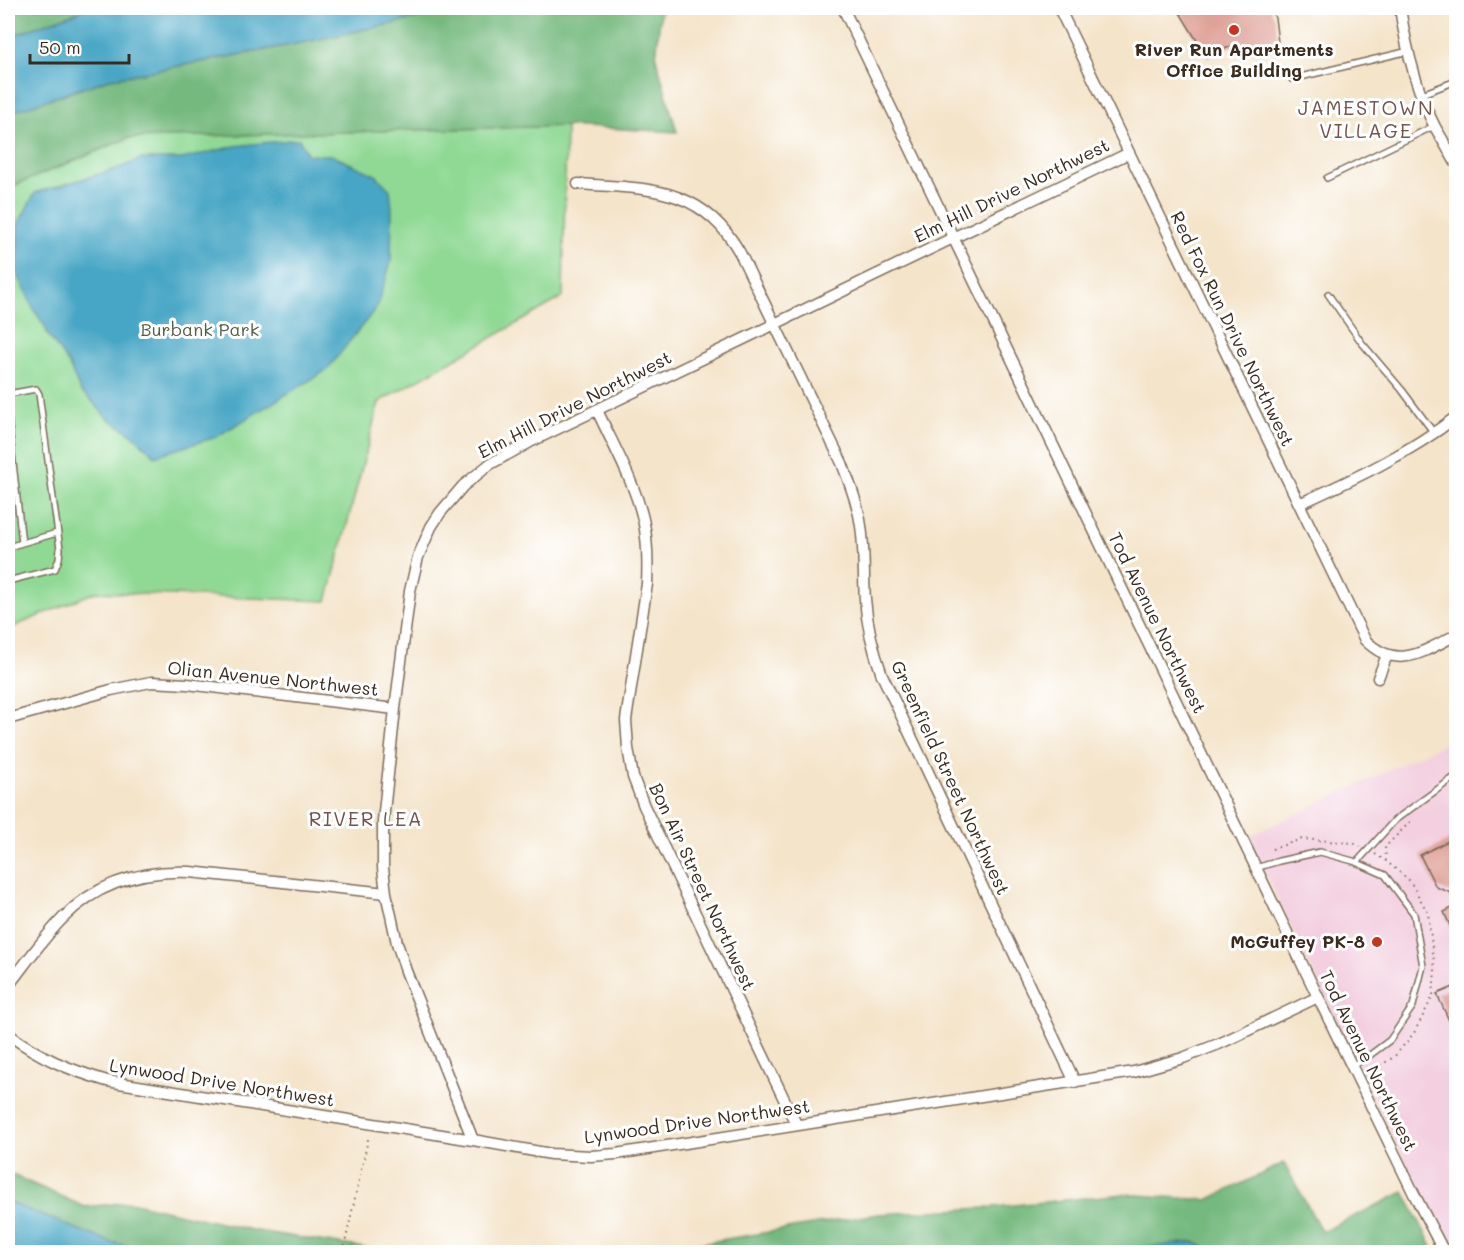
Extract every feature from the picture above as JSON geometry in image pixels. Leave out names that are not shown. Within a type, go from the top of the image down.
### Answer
[{"type":"street","name":"Tod Avenue Northwest","points":[[843,8],[1318,997],[1444,1252]]},
{"type":"street","name":"Red Fox Run Drive Northwest","points":[[1059,8],[1363,637],[1374,648],[1387,655]]},
{"type":"street","points":[[1400,8],[1408,51],[1422,94],[1435,126],[1456,163]]},
{"type":"street","name":"Elm Hill Drive Northwest","points":[[473,1140],[406,971],[386,893],[384,868],[383,821],[412,575],[423,544],[440,513],[463,486],[490,464],[530,442],[1129,153]]},
{"type":"street","name":"Greenfield Street Northwest","points":[[579,184],[660,191],[682,198],[720,224],[735,243],[842,463],[855,496],[864,542],[867,621],[882,675],[1075,1082]]},
{"type":"street","name":"Bon Air Street Northwest","points":[[597,410],[637,497],[644,520],[647,544],[647,584],[626,720],[633,777],[644,806],[796,1125]]},
{"type":"street","points":[[1299,504],[1390,460],[1456,417]]},
{"type":"street","points":[[1378,678],[1387,655],[1402,658],[1416,654],[1456,635]]},
{"type":"street","name":"Olian Avenue Northwest","points":[[8,719],[111,690],[151,682],[187,684],[395,709]]},
{"type":"street","points":[[8,986],[57,924],[77,905],[103,888],[134,876],[171,871],[189,872],[386,893]]},
{"type":"street","name":"Lynwood Drive Northwest","points":[[8,1034],[42,1057],[72,1071],[107,1082],[131,1084],[551,1154],[591,1156],[616,1154],[1134,1072],[1184,1058],[1221,1043],[1318,997]]},
{"type":"lane","points":[[1292,79],[1408,51]]},
{"type":"lane","points":[[1422,94],[1456,81]]},
{"type":"lane","points":[[1327,178],[1435,126]]},
{"type":"lane","points":[[1328,294],[1362,343],[1402,390],[1434,433]]},
{"type":"lane","points":[[8,394],[36,389],[39,394],[60,549],[55,568],[8,581]]},
{"type":"lane","points":[[8,418],[22,543]]},
{"type":"lane","points":[[8,547],[57,533]]},
{"type":"lane","points":[[1357,862],[1395,819],[1456,776]]},
{"type":"lane","points":[[1256,868],[1320,852],[1357,862],[1385,875],[1414,914],[1423,966],[1413,1006],[1390,1040],[1352,1066]]},
{"type":"path","points":[[1386,861],[1385,847],[1410,822]]},
{"type":"path","points":[[1272,849],[1302,839],[1353,843],[1368,849],[1410,881],[1428,913],[1435,970],[1433,996],[1414,1032],[1394,1057],[1376,1068]]},
{"type":"path","points":[[343,1252],[372,1124]]},
{"type":"shaded area","name":"McGuffey PK-8","points":[[1456,738],[1456,1252],[1449,1252],[1248,837]]},
{"type":"green space","points":[[8,8],[90,8],[8,37]]},
{"type":"green space","points":[[450,8],[661,8],[656,58],[677,132],[566,126],[128,138],[8,188],[8,113],[109,79],[291,45],[437,14]]},
{"type":"green space","name":"Burbank Park","points":[[566,126],[563,297],[379,402],[327,601],[95,592],[8,629],[8,188],[128,138]]},
{"type":"green space","points":[[1284,1163],[1322,1232],[1404,1192],[1435,1252],[1214,1252],[1193,1242],[1110,1252],[648,1252],[878,1214],[984,1208],[1124,1194],[1208,1200]]},
{"type":"green space","points":[[8,1173],[85,1207],[130,1202],[251,1230],[385,1252],[152,1252],[110,1242],[8,1202]]},
{"type":"water","points":[[90,8],[450,8],[437,14],[291,45],[109,79],[8,113],[8,37]]},
{"type":"water","points":[[299,139],[308,155],[331,155],[376,175],[390,190],[391,262],[377,307],[327,370],[216,437],[155,456],[132,434],[107,418],[81,392],[68,363],[34,310],[15,268],[18,224],[35,193],[116,169],[141,159],[182,159],[235,146]]},
{"type":"water","points":[[8,1202],[110,1242],[152,1252],[8,1252]]},
{"type":"water","points":[[1193,1242],[1214,1252],[1110,1252]]},
{"type":"building","name":"River Run Apartments Office Building","points":[[1177,8],[1270,8],[1275,18],[1278,42],[1259,54],[1231,46],[1207,57]]},
{"type":"building","points":[[1450,840],[1456,842],[1456,895],[1436,887],[1420,855]]},
{"type":"building","points":[[1456,906],[1456,939],[1444,912]]},
{"type":"building","points":[[1456,986],[1456,1036],[1437,994]]},
{"type":"place","name":"River Run Apartments Office Building","points":[[1234,30]]},
{"type":"place","name":"McGuffey PK-8","points":[[1377,942]]},
{"type":"district","name":"JAMESTOWN VILLAGE","points":[[1366,120]]},
{"type":"district","name":"RIVER LEA","points":[[366,819]]}]
